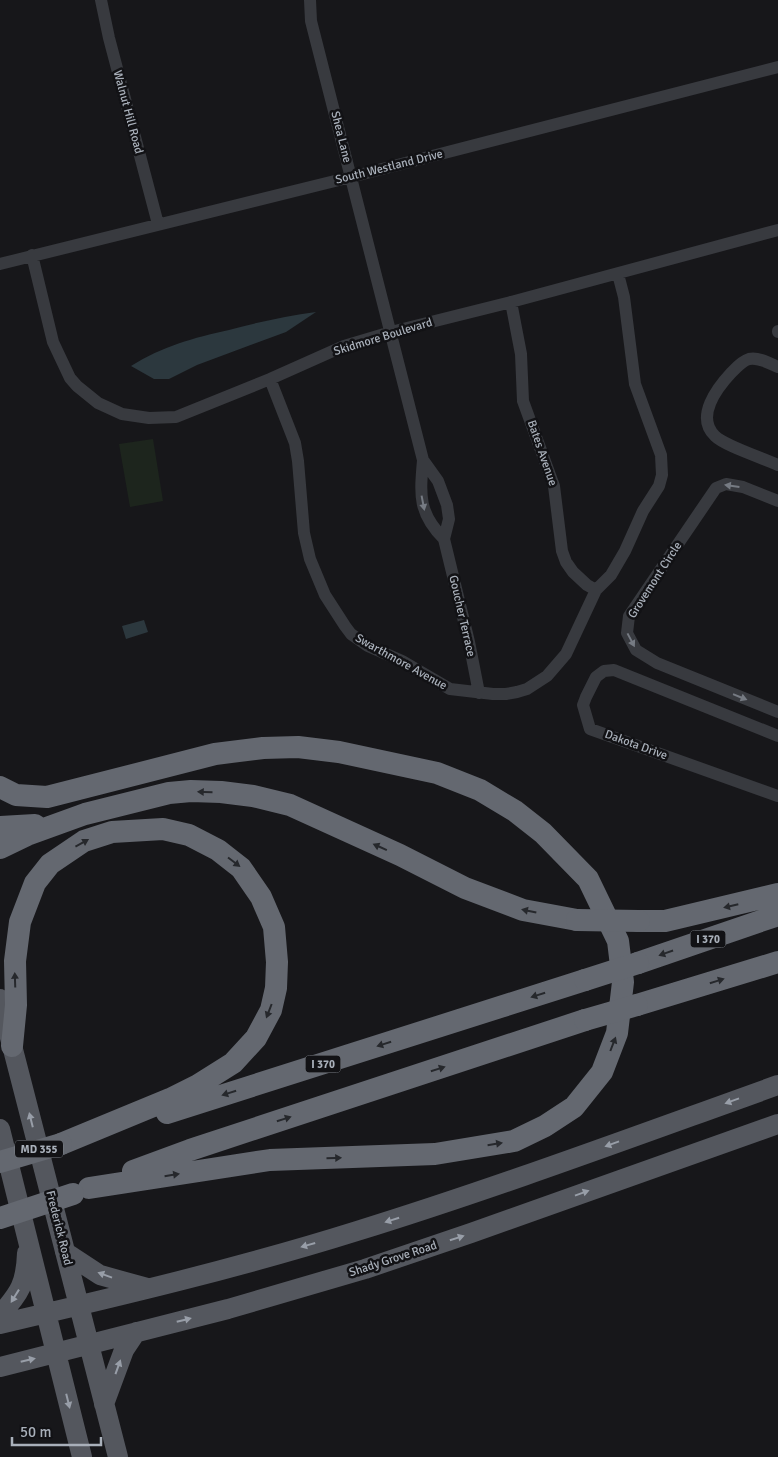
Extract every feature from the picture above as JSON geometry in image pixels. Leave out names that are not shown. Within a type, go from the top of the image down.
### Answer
[{"type":"highway","points":[[0,787],[16,795],[48,797],[215,754],[264,748],[298,747],[339,752],[437,772],[480,790],[515,811],[543,833],[588,879],[618,941],[623,982],[617,1033],[602,1072],[574,1107],[545,1126],[514,1141],[436,1154],[270,1160],[81,1191]]},
{"type":"highway","points":[[0,848],[27,835],[85,814],[169,793],[191,791],[221,792],[253,796],[290,805],[400,855],[465,888],[523,910],[577,920],[666,921],[778,894]]},
{"type":"highway","points":[[0,827],[59,823]]},
{"type":"highway","points":[[12,1046],[16,1005],[14,961],[20,922],[35,883],[50,864],[84,841],[112,832],[163,829],[189,835],[218,850],[242,868],[261,897],[274,927],[277,962],[276,988],[270,1010],[256,1038],[232,1063],[191,1088],[170,1099],[61,1144]]},
{"type":"highway","name":"I 370","points":[[0,1162],[169,1112],[585,980],[778,915]]},
{"type":"highway","points":[[0,1218],[81,1191],[190,1150],[585,1020],[637,1006],[778,962]]},
{"type":"main road","name":"Frederick Road","points":[[0,999],[118,1457]]},
{"type":"main road","points":[[0,1324],[149,1289],[355,1232],[458,1199],[778,1085]]},
{"type":"main road","name":"Shady Grove Road","points":[[0,1367],[228,1309],[365,1269],[778,1124]]},
{"type":"main road","name":"MD 355","points":[[0,1129],[82,1457]]},
{"type":"main road","points":[[0,1314],[15,1298],[26,1274],[28,1241]]},
{"type":"main road","points":[[65,1252],[100,1275],[149,1289]]},
{"type":"main road","points":[[104,1404],[124,1350],[136,1332]]},
{"type":"street","name":"Walnut Hill Road","points":[[100,0],[158,224]]},
{"type":"street","name":"Shea Lane","points":[[310,0],[311,21],[391,332]]},
{"type":"street","name":"South Westland Drive","points":[[0,264],[351,177],[778,67]]},
{"type":"street","name":"Skidmore Boulevard","points":[[32,256],[53,342],[70,378],[98,403],[122,414],[149,418],[176,417],[270,380],[344,346],[778,230]]},
{"type":"street","name":"Swarthmore Avenue","points":[[270,380],[296,448],[302,510],[310,559],[324,595],[351,634],[368,646],[402,661],[450,689],[506,694],[527,689],[547,676],[557,666],[572,643],[596,590],[611,575],[619,562],[643,511],[659,486],[662,475],[661,455],[635,384],[624,297],[618,274]]},
{"type":"street","name":"Bates Avenue","points":[[511,302],[520,354],[523,401],[554,486],[562,551],[566,562],[573,572],[587,585],[596,590]]},
{"type":"street","name":"Goucher Terrace","points":[[391,332],[423,460],[420,488],[424,510],[432,527],[444,539]]},
{"type":"street","points":[[778,367],[759,359],[749,359],[741,363],[718,388],[709,403],[708,425],[714,436],[778,465]]},
{"type":"street","name":"Goucher Terrace","points":[[423,460],[438,481],[447,506],[449,519],[444,539],[469,642],[479,693]]},
{"type":"street","name":"Grovemont Circle","points":[[778,501],[726,484],[716,488],[629,616],[627,633],[636,650],[657,663],[778,712]]},
{"type":"street","name":"Dakota Drive","points":[[778,736],[614,670],[604,671],[596,677],[583,705],[590,729],[778,796]]},
{"type":"shaded area","points":[[316,312],[286,332],[197,365],[169,379],[154,379],[131,366],[155,353],[191,340],[283,317]]},
{"type":"shaded area","points":[[153,439],[163,501],[130,507],[119,444]]},
{"type":"shaded area","points":[[144,620],[148,632],[126,639],[122,626]]}]
